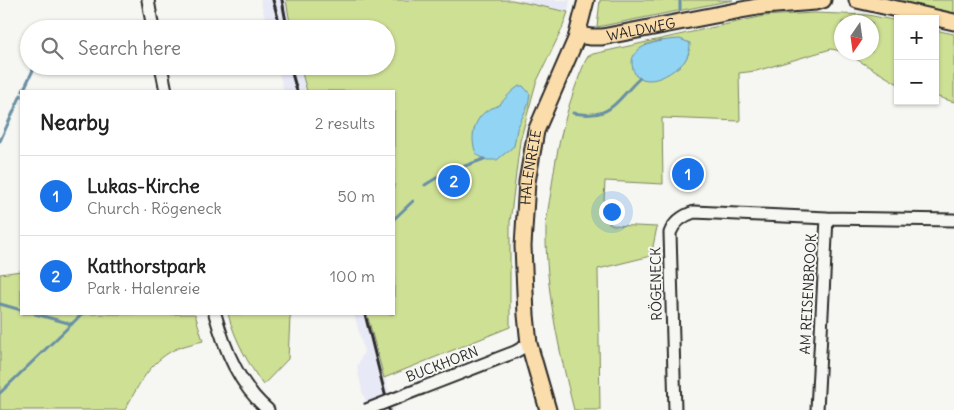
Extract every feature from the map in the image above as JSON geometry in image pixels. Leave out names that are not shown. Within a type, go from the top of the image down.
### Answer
[{"type":"main road","name":"HALENREIE","points":[[548,410],[529,344],[523,246],[527,182],[536,131],[577,35],[586,0]]},
{"type":"main road","name":"WALDWEG","points":[[577,35],[602,37],[763,6],[823,0]]},
{"type":"main road","points":[[857,0],[954,22]]},
{"type":"street","points":[[148,0],[151,20]]},
{"type":"street","points":[[163,75],[166,90]]},
{"type":"street","name":"RÖGENECK","points":[[675,410],[670,234],[673,226],[686,214],[694,212],[827,218]]},
{"type":"street","name":"AM REISENBROOK","points":[[817,410],[827,218],[954,220]]},
{"type":"street","points":[[215,315],[230,359],[249,392],[268,410]]},
{"type":"street","name":"BUCKHORN","points":[[366,410],[514,352],[529,344]]},
{"type":"street","points":[[249,410],[257,401]]},
{"type":"shaded area","points":[[260,0],[286,0],[289,20],[266,20]]},
{"type":"shaded area","points":[[512,0],[570,0],[568,12]]},
{"type":"shaded area","points":[[280,75],[303,75],[307,90],[284,90]]},
{"type":"shaded area","points":[[354,315],[367,315],[394,410],[369,410],[362,391],[357,367],[364,351]]},
{"type":"green space","points":[[286,0],[512,0],[568,12],[562,29],[536,83],[520,141],[510,222],[510,327],[384,378],[367,315],[395,315],[395,90],[307,90],[303,75],[395,75],[395,20],[289,20]]},
{"type":"green space","points":[[600,0],[733,0],[597,27]]},
{"type":"green space","points":[[890,0],[954,0],[954,14]]},
{"type":"green space","points":[[814,13],[868,15],[834,15],[834,50],[756,71],[739,73],[740,121],[662,118],[663,184],[605,181],[603,220],[613,225],[657,227],[651,256],[598,269],[600,410],[574,410],[558,342],[550,296],[546,226],[553,174],[569,106],[587,57],[593,54],[764,16]],"holes":[[[662,40],[689,53],[684,62],[645,45]]]},
{"type":"green space","points":[[879,17],[894,20],[894,82],[858,60],[879,60]]},
{"type":"green space","points":[[939,31],[954,34],[954,102],[939,97]]},
{"type":"green space","points":[[20,271],[20,315],[195,315],[203,341],[178,348],[155,364],[143,378],[125,410],[0,410],[0,274]]},
{"type":"green space","points":[[228,315],[292,315],[290,317],[288,359],[263,385],[242,351]]},
{"type":"water","points":[[680,39],[690,43],[688,55],[681,65],[665,76],[654,80],[642,79],[636,76],[632,66],[633,57],[637,51],[653,43]]},
{"type":"water","points":[[519,86],[523,86],[530,94],[528,105],[517,129],[514,146],[497,160],[487,160],[477,155],[473,138],[477,121],[485,112],[499,105]]},
{"type":"waterway","points":[[680,0],[680,9]]},
{"type":"waterway","points":[[23,90],[31,75]]},
{"type":"waterway","points":[[573,113],[597,114],[605,111],[612,107],[640,78]]},
{"type":"waterway","points":[[0,141],[20,97]]},
{"type":"waterway","points":[[425,185],[443,174],[484,159]]},
{"type":"waterway","points":[[395,218],[413,201]]},
{"type":"waterway","points":[[0,304],[20,310]]},
{"type":"waterway","points":[[39,315],[72,324]]},
{"type":"waterway","points":[[0,393],[81,315]]},
{"type":"railway","points":[[273,0],[279,20]]},
{"type":"railway","points":[[282,0],[286,20]]},
{"type":"railway","points":[[293,75],[297,90]]},
{"type":"railway","points":[[365,315],[389,410]]},
{"type":"place","name":"Lukas-Kirche","points":[[688,174]]},
{"type":"place","name":"Katthorstpark","points":[[454,181]]}]
